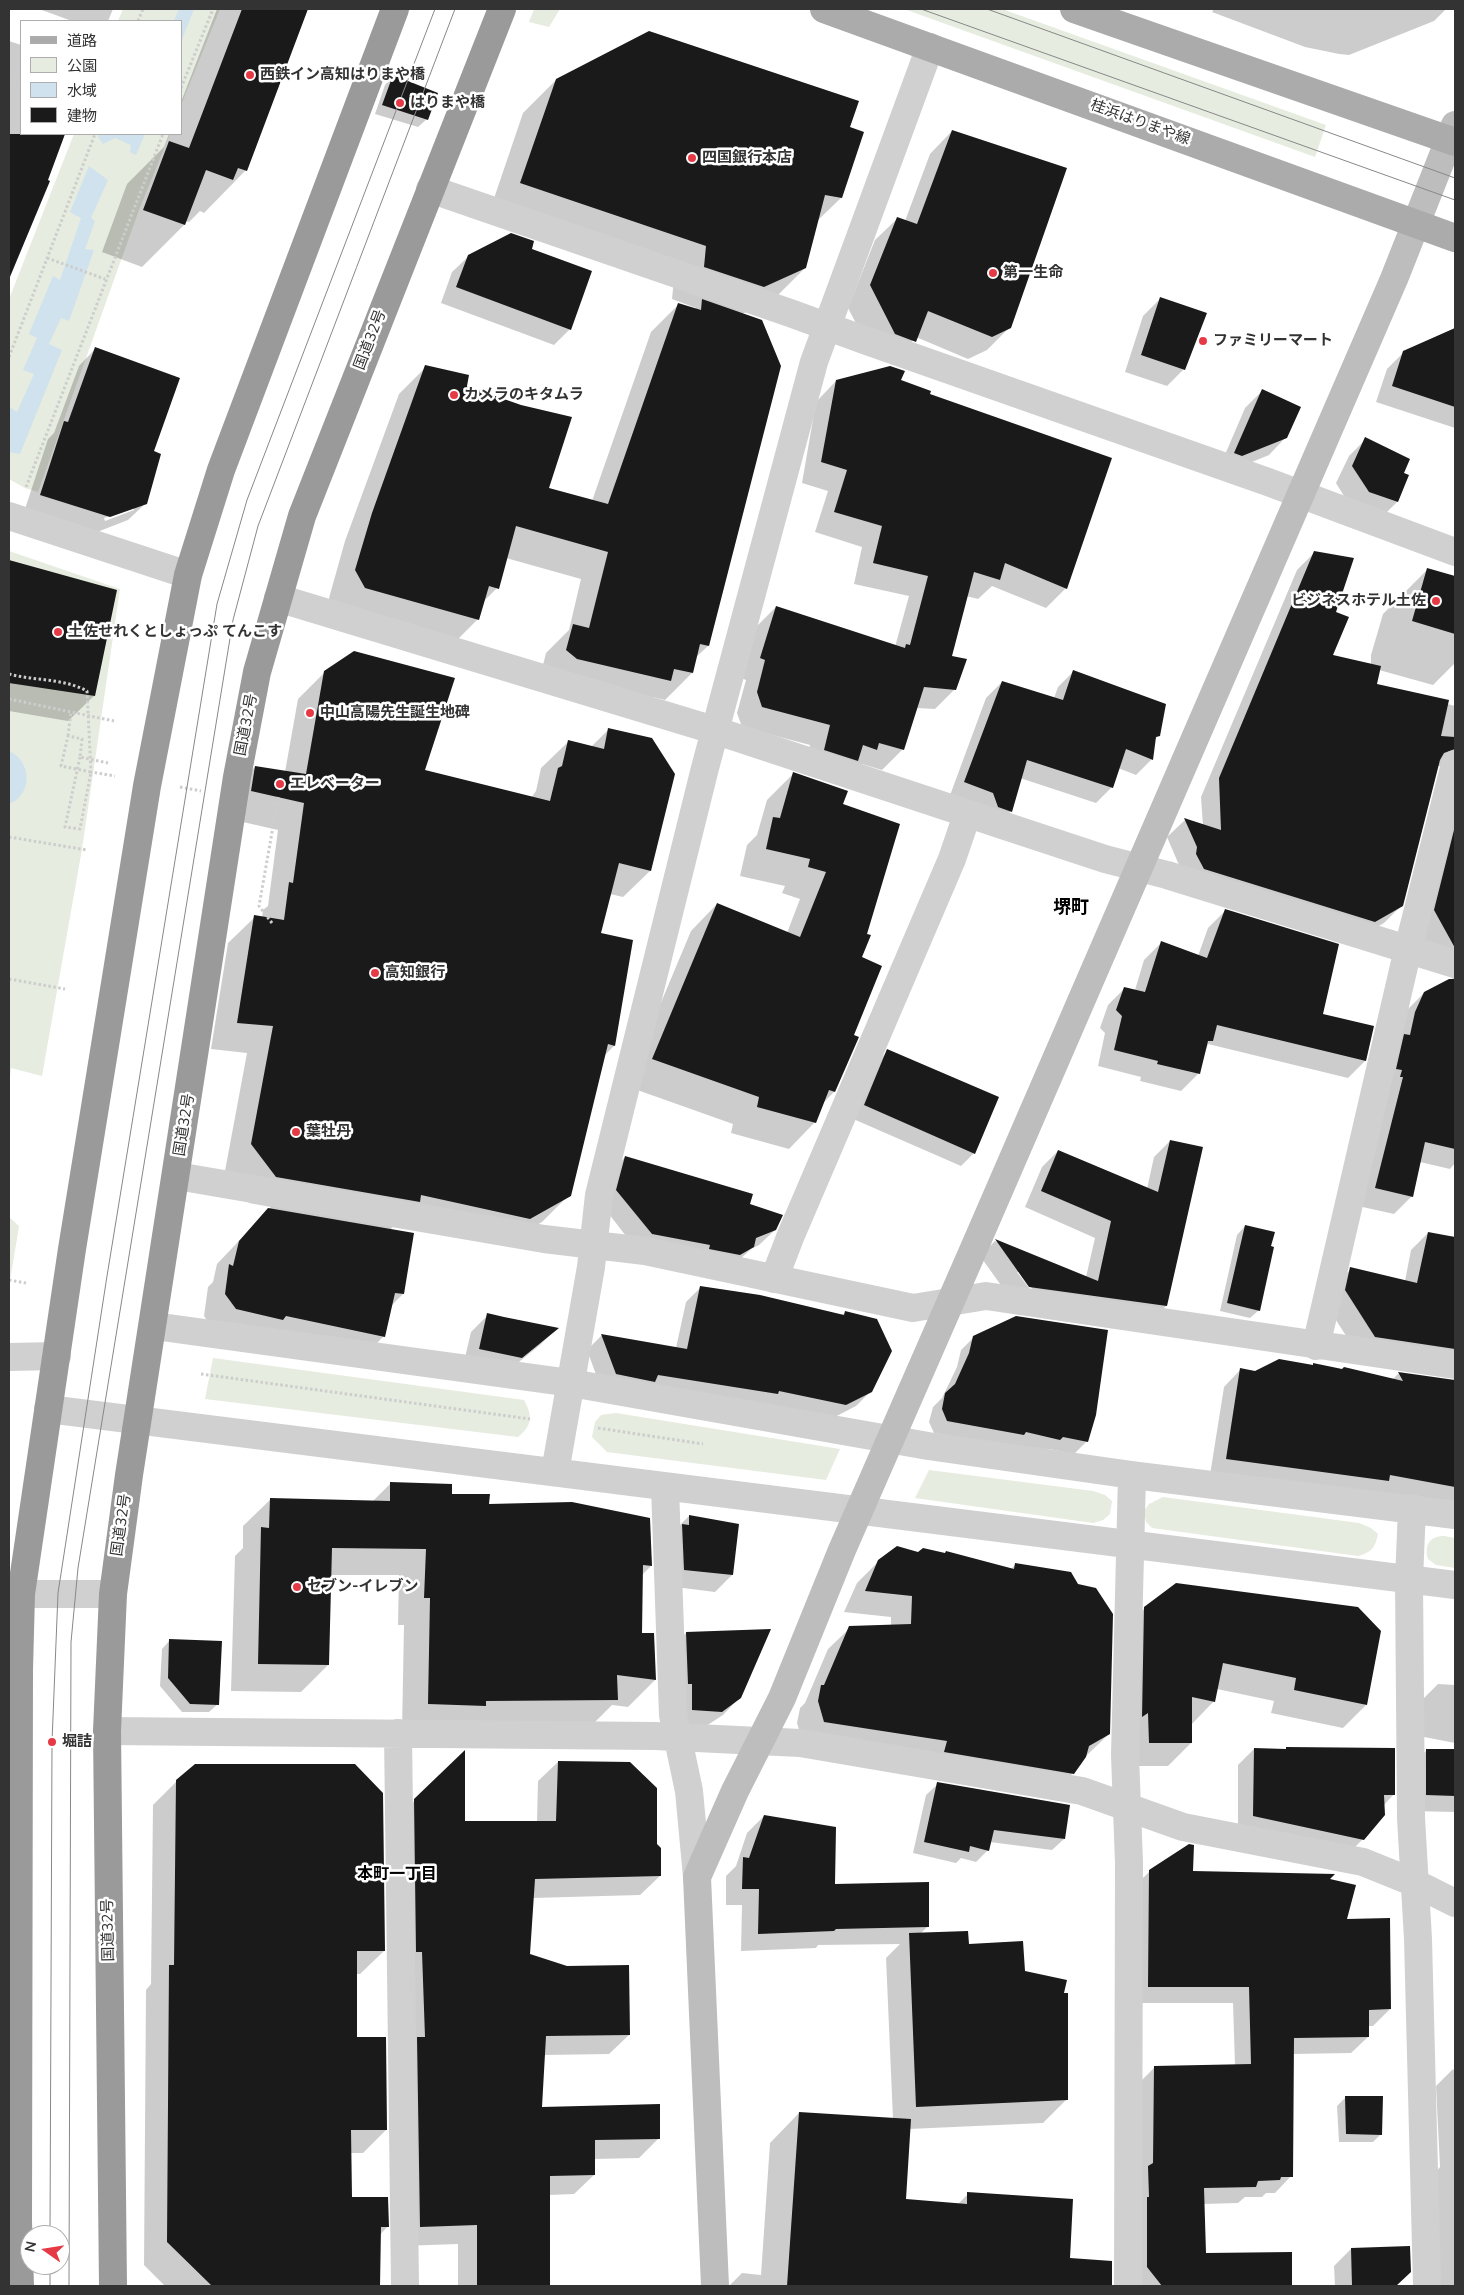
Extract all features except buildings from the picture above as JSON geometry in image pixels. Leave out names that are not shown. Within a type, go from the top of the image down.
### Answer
[{"type":"highway","points":[[20,2286],[18,2221],[19,1670],[15,1594],[57,1356],[72,1249],[147,786],[188,575],[220,470],[395,9]]},
{"type":"highway","name":"国道32号","points":[[113,2286],[108,1731],[113,1594],[129,1475],[154,1326],[237,777],[257,672],[302,516],[502,9]]},
{"type":"main road","name":"桂浜はりまや線","points":[[824,9],[1455,238]]},
{"type":"main road","points":[[1074,9],[1453,136]]},
{"type":"street","points":[[555,1472],[591,1267],[599,1195],[705,768],[717,731],[812,371],[826,326],[842,288],[930,47]]},
{"type":"street","points":[[697,1877],[735,1791],[782,1698],[859,1511],[1301,495],[1453,136]]},
{"type":"street","points":[[430,189],[1259,478],[1455,552]]},
{"type":"street","points":[[16,505],[188,575]]},
{"type":"street","points":[[278,598],[717,731],[1104,859],[1138,867],[1455,964]]},
{"type":"street","points":[[1316,1346],[1408,949],[1455,764]]},
{"type":"street","points":[[774,1279],[791,1235],[952,859],[967,815]]},
{"type":"street","points":[[177,1176],[544,1239],[645,1251],[913,1308],[986,1296],[1455,1365]]},
{"type":"street","points":[[154,1326],[571,1383],[890,1439],[1132,1475],[1412,1508],[1455,1515]]},
{"type":"street","points":[[9,1357],[57,1356]]},
{"type":"street","points":[[48,1409],[1455,1585]]},
{"type":"street","points":[[1128,2286],[1127,1807],[1125,1755],[1132,1475]]},
{"type":"street","points":[[666,1487],[673,1715],[666,1737],[688,1791],[697,1877],[715,2286]]},
{"type":"street","points":[[1412,1508],[1409,1580],[1411,1818],[1415,1883],[1427,2286]]},
{"type":"street","points":[[15,1594],[113,1594]]},
{"type":"street","points":[[108,1731],[666,1737],[800,1743],[1082,1790],[1182,1827],[1363,1862],[1415,1883],[1455,1903]]},
{"type":"street","points":[[398,1733],[405,2286]]},
{"type":"path","points":[[182,86],[213,9]]},
{"type":"path","points":[[9,357],[95,135]]},
{"type":"path","points":[[16,505],[163,135]]},
{"type":"path","points":[[47,258],[105,280]]},
{"type":"path","points":[[9,674],[30,679],[74,684],[87,691],[87,696]]},
{"type":"path","points":[[9,698],[114,721]]},
{"type":"path","points":[[68,736],[82,739],[80,757],[76,774],[65,826],[80,829],[91,772],[61,766],[71,712]]},
{"type":"path","points":[[80,757],[108,762]]},
{"type":"path","points":[[272,923],[259,906],[277,804]]},
{"type":"path","points":[[9,837],[88,850]]},
{"type":"path","points":[[9,979],[65,989]]},
{"type":"path","points":[[9,1280],[26,1283]]},
{"type":"path","points":[[201,1374],[712,1445]]},
{"type":"green space","points":[[123,9],[220,9],[182,103],[182,20],[118,20]]},
{"type":"green space","points":[[534,9],[560,9],[549,27],[529,22]]},
{"type":"green space","points":[[904,9],[1002,9],[1326,125],[1315,157]]},
{"type":"green space","points":[[74,135],[170,135],[139,210],[38,492],[25,488],[9,479],[9,299]]},
{"type":"green space","points":[[9,551],[120,589],[82,849],[42,1076],[11,1068],[9,1083]]},
{"type":"green space","points":[[9,1217],[19,1226],[9,1287]]},
{"type":"green space","points":[[213,1358],[524,1400],[529,1411],[530,1420],[526,1429],[518,1437],[205,1399]]},
{"type":"green space","points":[[616,1413],[840,1449],[826,1480],[607,1452],[592,1437],[595,1422],[601,1415]]},
{"type":"green space","points":[[929,1470],[1093,1491],[1105,1495],[1112,1501],[1110,1514],[1103,1520],[1093,1523],[915,1498]]},
{"type":"green space","points":[[1163,1497],[1359,1523],[1371,1528],[1378,1534],[1372,1549],[1358,1556],[1152,1528],[1146,1522],[1144,1511],[1149,1504]]},
{"type":"green space","points":[[1444,1536],[1455,1538],[1455,1568],[1436,1565],[1428,1559],[1427,1546],[1431,1540]]},
{"type":"water","points":[[179,9],[194,9],[182,39],[182,20],[174,20]]},
{"type":"water","points":[[99,135],[145,135],[136,155],[130,152],[131,145],[115,138],[103,144]]},
{"type":"water","points":[[89,166],[108,180],[91,218],[95,221],[85,249],[94,250],[69,321],[61,318],[49,344],[62,350],[20,454],[9,452],[9,407],[17,412],[34,374],[23,370],[37,338],[29,334],[53,276],[60,280],[81,218],[70,212]]},
{"type":"water","points":[[9,751],[22,762],[27,778],[26,786],[22,793],[17,800],[9,804]]},
{"type":"tram line","points":[[50,2225],[52,1742],[58,1593],[107,1276],[217,604],[247,500],[435,9]]},
{"type":"tram line","points":[[69,2286],[71,1642],[78,1568],[233,620],[258,526],[455,9]]},
{"type":"tram line","points":[[921,9],[1455,200]]},
{"type":"tram line","points":[[987,9],[1455,178]]},
{"type":"tram line","points":[[50,2275],[50,2286]]},
{"type":"place","name":"西鉄イン高知はりまや橋","points":[[250,75]]},
{"type":"place","name":"はりまや橋","points":[[400,103]]},
{"type":"place","name":"四国銀行本店","points":[[692,158]]},
{"type":"place","name":"第一生命","points":[[993,273]]},
{"type":"place","name":"ファミリーマート","points":[[1203,341]]},
{"type":"place","name":"カメラのキタムラ","points":[[454,395]]},
{"type":"place","name":"ビジネスホテル土佐","points":[[1436,601]]},
{"type":"place","name":"土佐せれくとしょっぷ てんこす","points":[[58,632]]},
{"type":"place","name":"中山高陽先生誕生地碑","points":[[310,713]]},
{"type":"place","name":"エレベーター","points":[[280,784]]},
{"type":"place","name":"高知銀行","points":[[375,973]]},
{"type":"place","name":"葉牡丹","points":[[296,1132]]},
{"type":"place","name":"セブン-イレブン","points":[[297,1587]]},
{"type":"place","name":"堀詰","points":[[52,1742]]},
{"type":"district","name":"堺町","points":[[1071,909]]},
{"type":"district","name":"本町一丁目","points":[[397,1875]]}]
